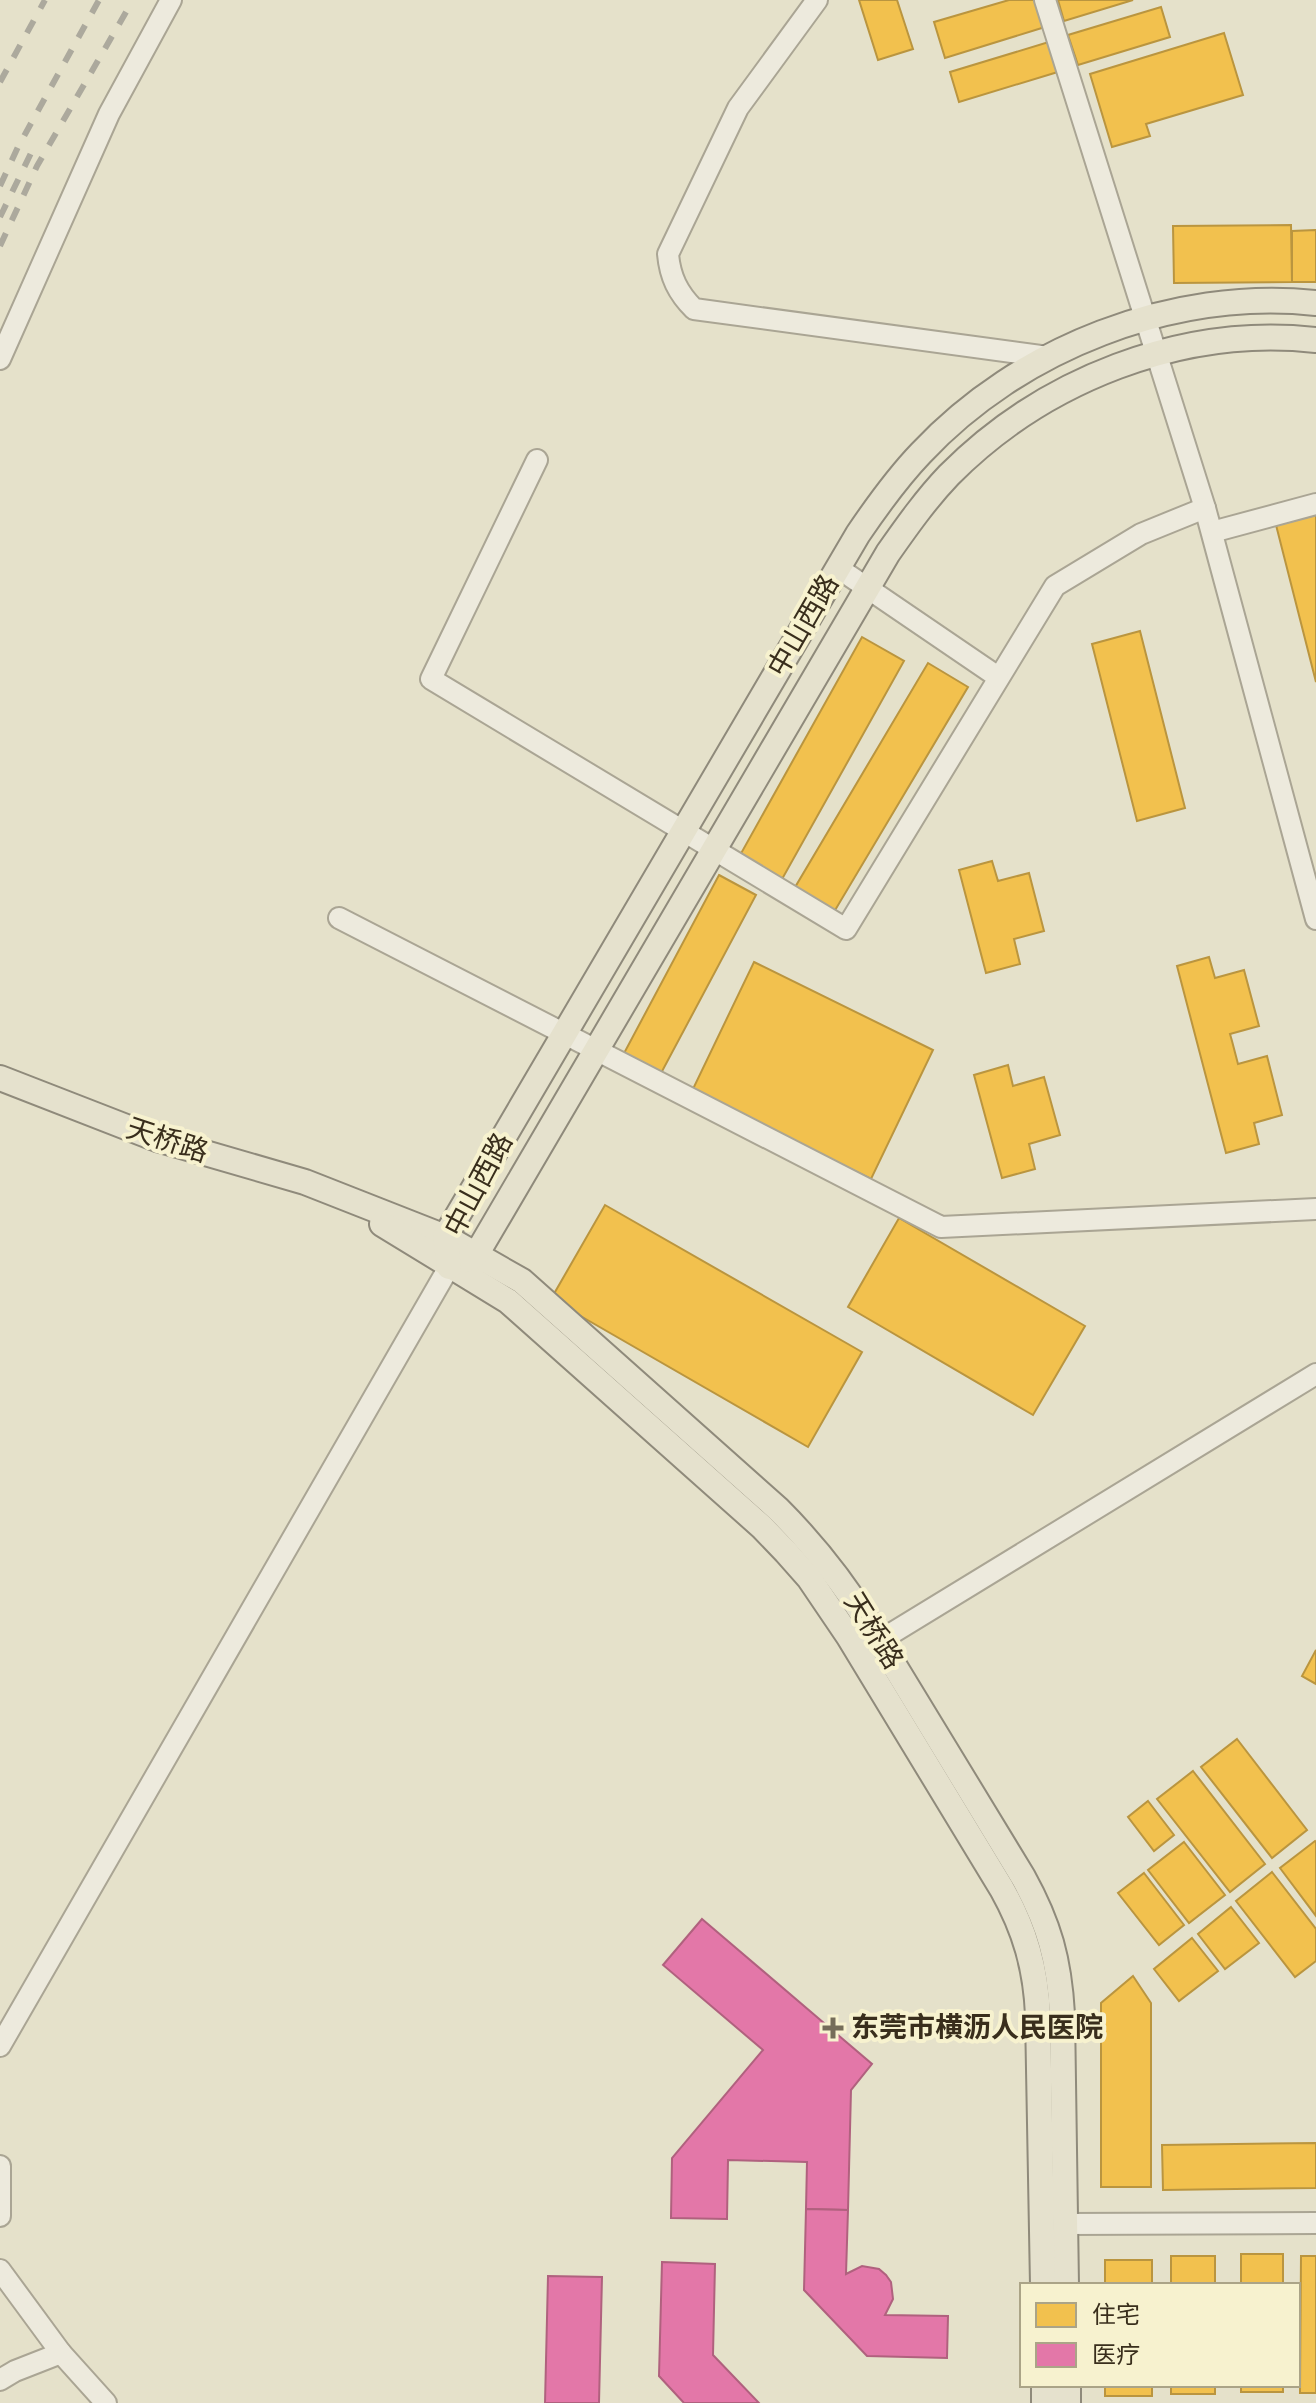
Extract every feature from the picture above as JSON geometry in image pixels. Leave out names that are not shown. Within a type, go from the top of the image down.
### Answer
[{"type":"main road","name":"中山西路","points":[[1316,303],[1249,302],[1197,308],[1145,319],[1096,335],[1048,357],[1003,384],[961,415],[922,451],[888,491],[838,568],[445,1237],[449,1267],[476,1255],[867,588],[916,513],[948,476],[984,443],[1023,414],[1065,389],[1109,369],[1155,353],[1203,343],[1251,338],[1316,340]]},
{"type":"main road","name":"天桥路","points":[[0,1078],[157,1139],[305,1182],[445,1237],[522,1281],[778,1509],[828,1563],[869,1647],[1019,1918],[1030,1949],[1038,2004],[1043,2283]]},
{"type":"main road","name":"天桥路","points":[[336,1195],[508,1301],[762,1527],[869,1647],[1023,1877],[1040,1908],[1053,1943],[1060,1979],[1062,2014],[1066,2283]]},
{"type":"street","points":[[0,359],[109,114],[171,0]]},
{"type":"street","points":[[817,0],[731,121],[668,254],[677,289],[694,309],[1048,357]]},
{"type":"street","points":[[1045,0],[1205,508],[1316,919]]},
{"type":"street","points":[[537,460],[431,679],[846,929],[1055,586],[1141,534],[1205,508]]},
{"type":"street","points":[[1212,532],[1316,504]]},
{"type":"street","points":[[838,568],[998,677]]},
{"type":"street","points":[[339,918],[941,1227],[1316,1209]]},
{"type":"street","points":[[0,2046],[449,1267]]},
{"type":"street","points":[[869,1647],[1316,1374]]},
{"type":"street","points":[[0,2166],[0,2216]]},
{"type":"street","points":[[1065,2224],[1316,2223]]},
{"type":"street","points":[[0,2270],[61,2353],[106,2403]]},
{"type":"street","points":[[0,2380],[61,2353]]},
{"type":"building: 住宅","points":[[859,0],[897,0],[913,49],[878,60]]},
{"type":"building: 住宅","points":[[1009,0],[1037,0],[1045,27],[945,58],[934,22]]},
{"type":"building: 住宅","points":[[1058,0],[1133,0],[1064,21]]},
{"type":"building: 住宅","points":[[1161,7],[1170,37],[1078,65],[1068,35]]},
{"type":"building: 住宅","points":[[1224,33],[1243,95],[1146,124],[1150,136],[1112,147],[1090,74]]},
{"type":"building: 住宅","points":[[1052,41],[1061,71],[959,102],[950,72]]},
{"type":"building: 住宅","points":[[1291,225],[1292,282],[1174,283],[1173,226]]},
{"type":"building: 住宅","points":[[1316,230],[1316,282],[1292,282],[1292,231]]},
{"type":"building: 住宅","points":[[1316,515],[1316,682],[1276,525]]},
{"type":"building: 住宅","points":[[1140,631],[1185,808],[1137,821],[1092,644]]},
{"type":"building: 住宅","points":[[862,637],[904,661],[781,881],[739,857]]},
{"type":"building: 住宅","points":[[928,663],[968,687],[834,912],[794,889]]},
{"type":"building: 住宅","points":[[992,861],[998,881],[1029,873],[1044,931],[1014,939],[1020,964],[986,973],[959,870]]},
{"type":"building: 住宅","points":[[719,875],[756,895],[659,1077],[622,1057]]},
{"type":"building: 住宅","points":[[1209,957],[1215,978],[1244,970],[1259,1026],[1230,1034],[1238,1064],[1267,1056],[1282,1115],[1254,1123],[1259,1144],[1226,1153],[1177,966]]},
{"type":"building: 住宅","points":[[754,962],[933,1050],[871,1179],[692,1091]]},
{"type":"building: 住宅","points":[[1008,1065],[1013,1086],[1044,1077],[1060,1135],[1029,1144],[1035,1169],[1002,1178],[974,1075]]},
{"type":"building: 住宅","points":[[605,1205],[862,1352],[808,1447],[551,1299]]},
{"type":"building: 住宅","points":[[899,1218],[1085,1326],[1033,1415],[848,1307]]},
{"type":"building: 住宅","points":[[1316,1650],[1316,1684],[1302,1676]]},
{"type":"building: 住宅","points":[[1237,1739],[1307,1830],[1272,1858],[1201,1767]]},
{"type":"building: 住宅","points":[[1193,1771],[1265,1864],[1230,1892],[1157,1799]]},
{"type":"building: 住宅","points":[[1148,1801],[1174,1835],[1154,1851],[1128,1817]]},
{"type":"building: 住宅","points":[[1184,1842],[1225,1895],[1189,1923],[1148,1870]]},
{"type":"building: 住宅","points":[[1316,1842],[1316,1916],[1280,1868]]},
{"type":"building: 住宅","points":[[1272,1872],[1316,1929],[1316,1961],[1295,1977],[1236,1901]]},
{"type":"building: 住宅","points":[[1144,1873],[1184,1925],[1159,1945],[1118,1893]]},
{"type":"building: 住宅","points":[[1231,1907],[1259,1943],[1225,1969],[1198,1934]]},
{"type":"building: 住宅","points":[[1192,1938],[1218,1971],[1179,2001],[1154,1969]]},
{"type":"building: 住宅","points":[[1133,1976],[1151,2003],[1151,2187],[1101,2187],[1101,2003]]},
{"type":"building: 住宅","points":[[1316,2143],[1316,2188],[1163,2190],[1162,2145]]},
{"type":"building: 住宅","points":[[1241,2254],[1283,2254],[1283,2283],[1241,2283]]},
{"type":"building: 住宅","points":[[1171,2256],[1215,2256],[1215,2283],[1171,2283]]},
{"type":"building: 住宅","points":[[1301,2256],[1316,2256],[1316,2393],[1300,2393]]},
{"type":"building: 住宅","points":[[1105,2260],[1152,2260],[1152,2283],[1105,2283]]},
{"type":"building: 住宅","points":[[1105,2387],[1152,2387],[1152,2396],[1105,2396]]},
{"type":"building: 住宅","points":[[1171,2387],[1215,2387],[1215,2394],[1171,2394]]},
{"type":"building: 住宅","points":[[1241,2387],[1283,2387],[1283,2392],[1241,2392]]},
{"type":"building: 医疗","points":[[702,1919],[872,2064],[851,2090],[848,2210],[806,2209],[807,2162],[728,2160],[727,2219],[671,2218],[672,2158],[763,2050],[663,1965]]},
{"type":"building: 医疗","points":[[806,2209],[848,2210],[846,2274],[862,2266],[879,2269],[886,2275],[891,2282],[893,2299],[885,2315],[948,2316],[947,2358],[867,2356],[804,2290]]},
{"type":"building: 医疗","points":[[662,2262],[715,2264],[713,2355],[759,2403],[684,2403],[659,2376]]},
{"type":"building: 医疗","points":[[548,2276],[602,2277],[599,2403],[545,2403]]},
{"type":"railway","points":[[0,82],[45,0]]},
{"type":"railway","points":[[0,186],[18,147],[99,0]]},
{"type":"railway","points":[[0,246],[37,166],[133,0]]},
{"type":"railway","points":[[0,217],[33,149]]},
{"type":"place","name":"东莞市横沥人民医院","points":[[833,2028]]}]
